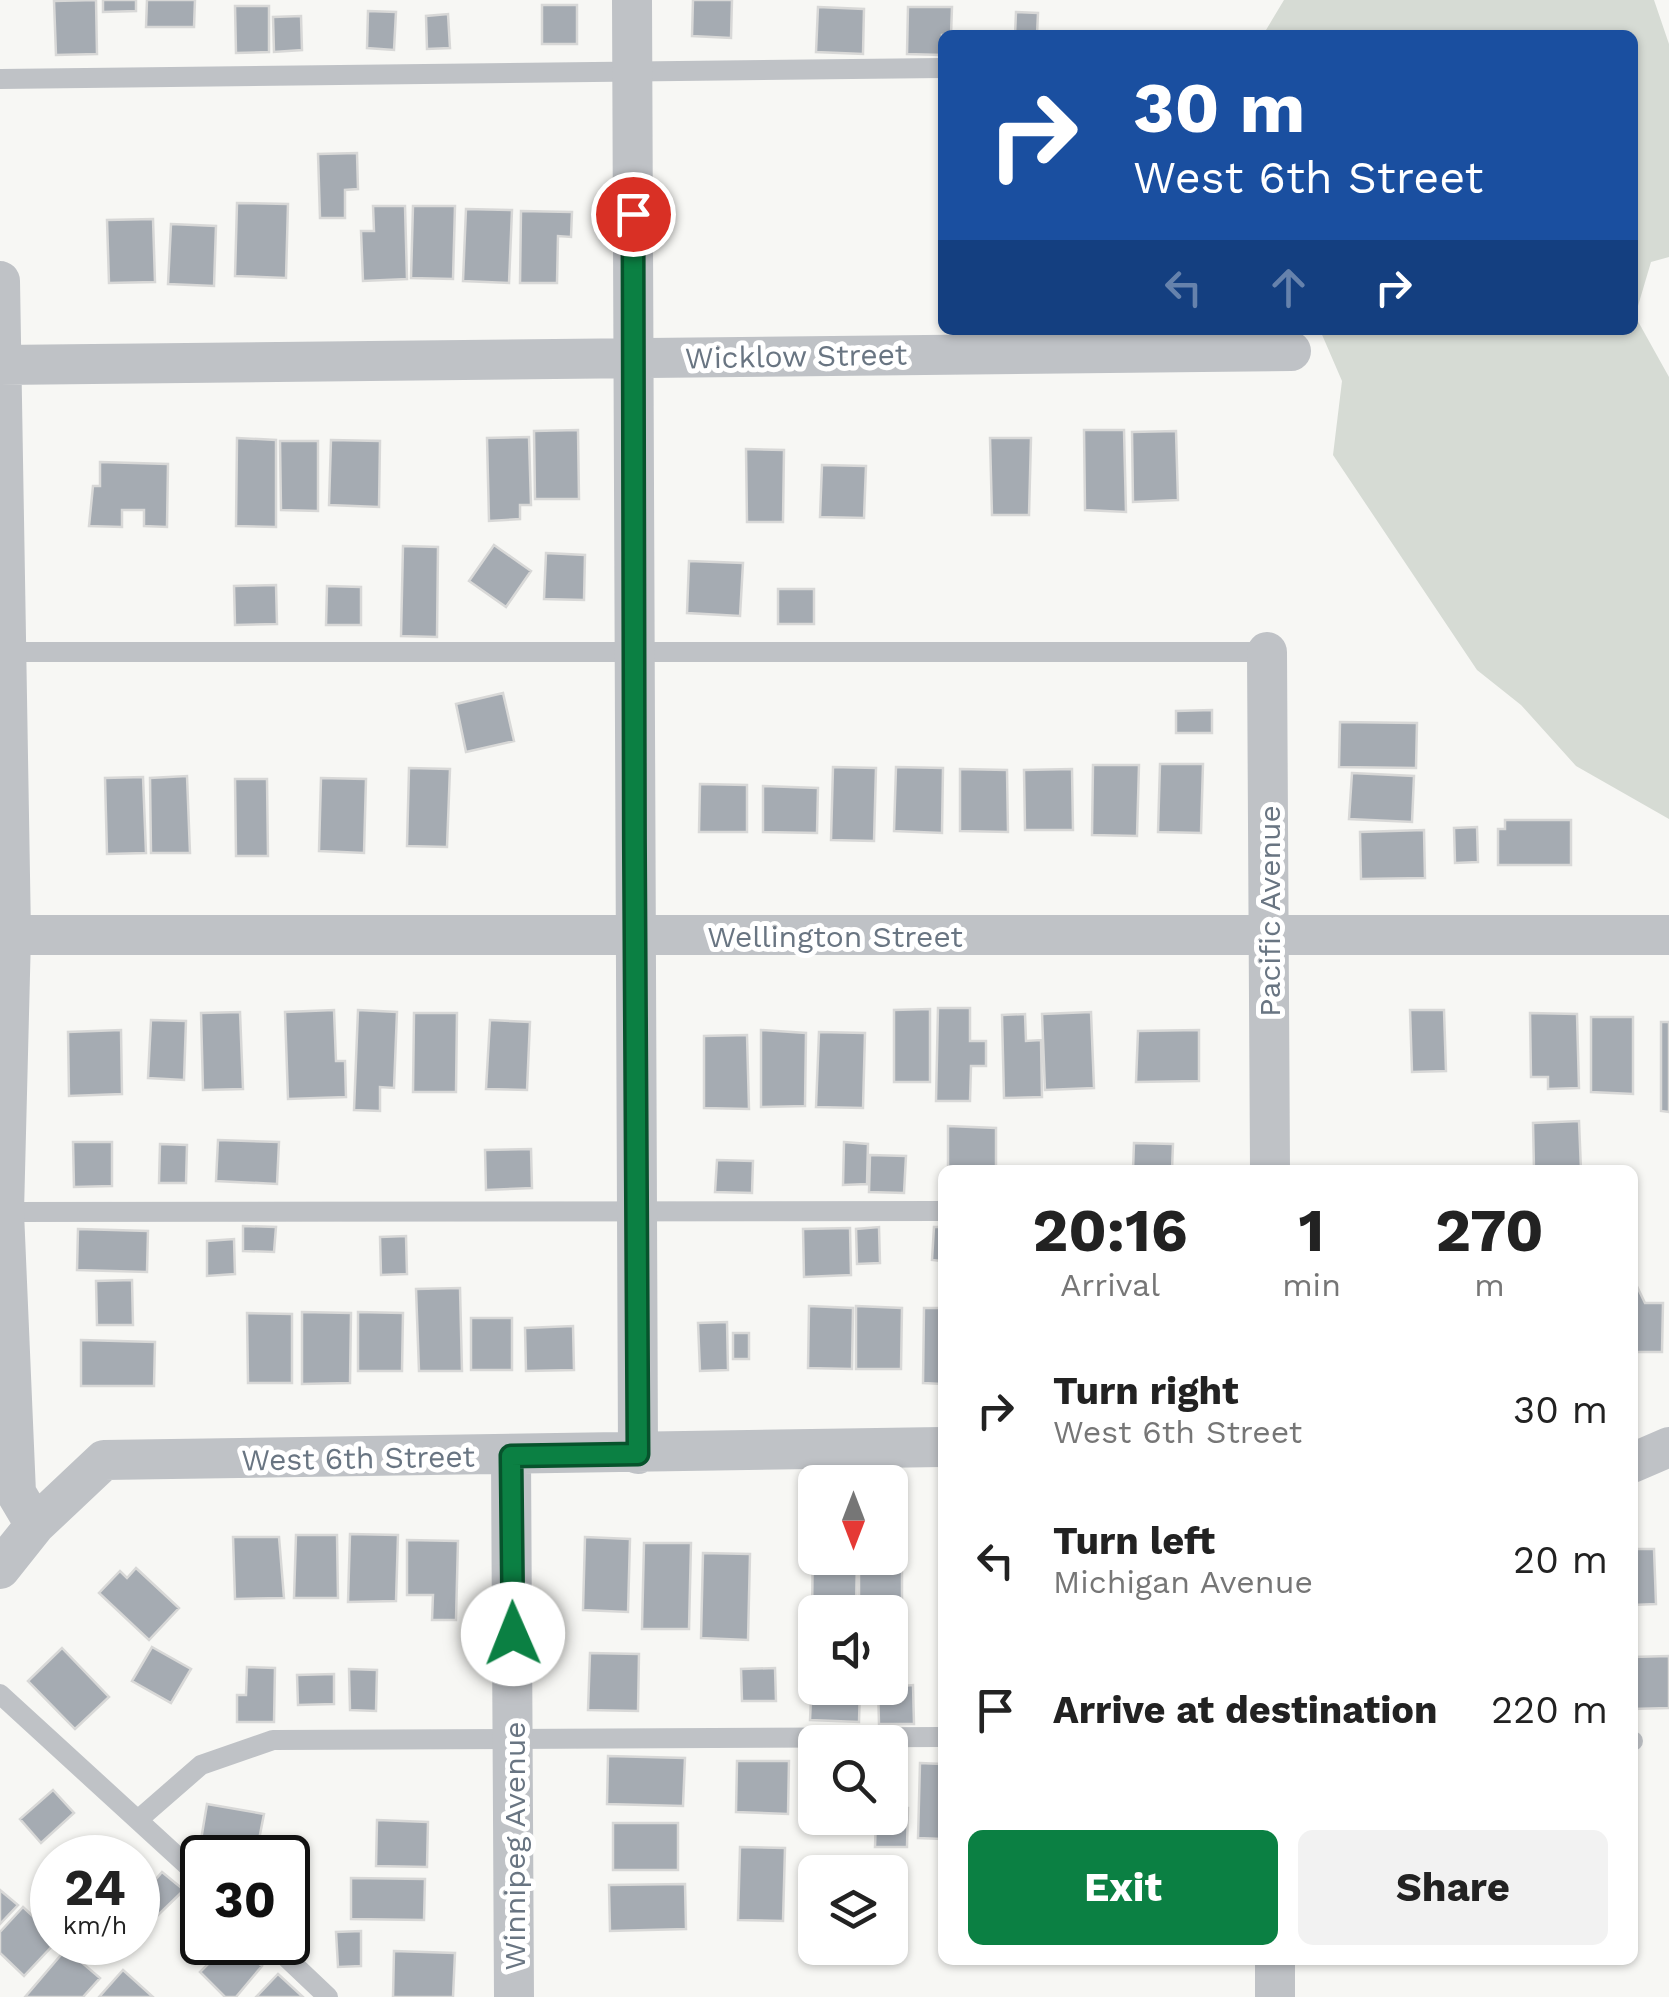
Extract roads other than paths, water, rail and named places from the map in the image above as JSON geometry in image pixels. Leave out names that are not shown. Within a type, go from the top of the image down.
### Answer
[{"type":"street","points":[[632,0],[636,649],[632,936],[638,1454]]},
{"type":"street","points":[[0,281],[5,935],[2,1212],[16,1492],[35,1525]]},
{"type":"street","name":"Wicklow Street","points":[[2,365],[1291,351]]},
{"type":"street","name":"Pacific Avenue","points":[[1267,652],[1270,1165]]},
{"type":"street","name":"Wellington Street","points":[[5,935],[1669,935]]},
{"type":"street","name":"West 6th Street","points":[[0,1569],[35,1525],[104,1460],[938,1447]]},
{"type":"street","points":[[1638,1460],[1669,1447]]},
{"type":"street","name":"Winnipeg Avenue","points":[[511,1456],[514,1997]]},
{"type":"street","points":[[1275,1965],[1275,1997]]},
{"type":"lane","points":[[0,79],[938,68]]},
{"type":"lane","points":[[4,652],[1267,652]]},
{"type":"lane","points":[[2,1212],[938,1211]]},
{"type":"lane","points":[[0,1694],[180,1858]]},
{"type":"lane","points":[[139,1819],[201,1765],[272,1740],[938,1737]]},
{"type":"lane","points":[[294,1965],[328,1997]]}]
